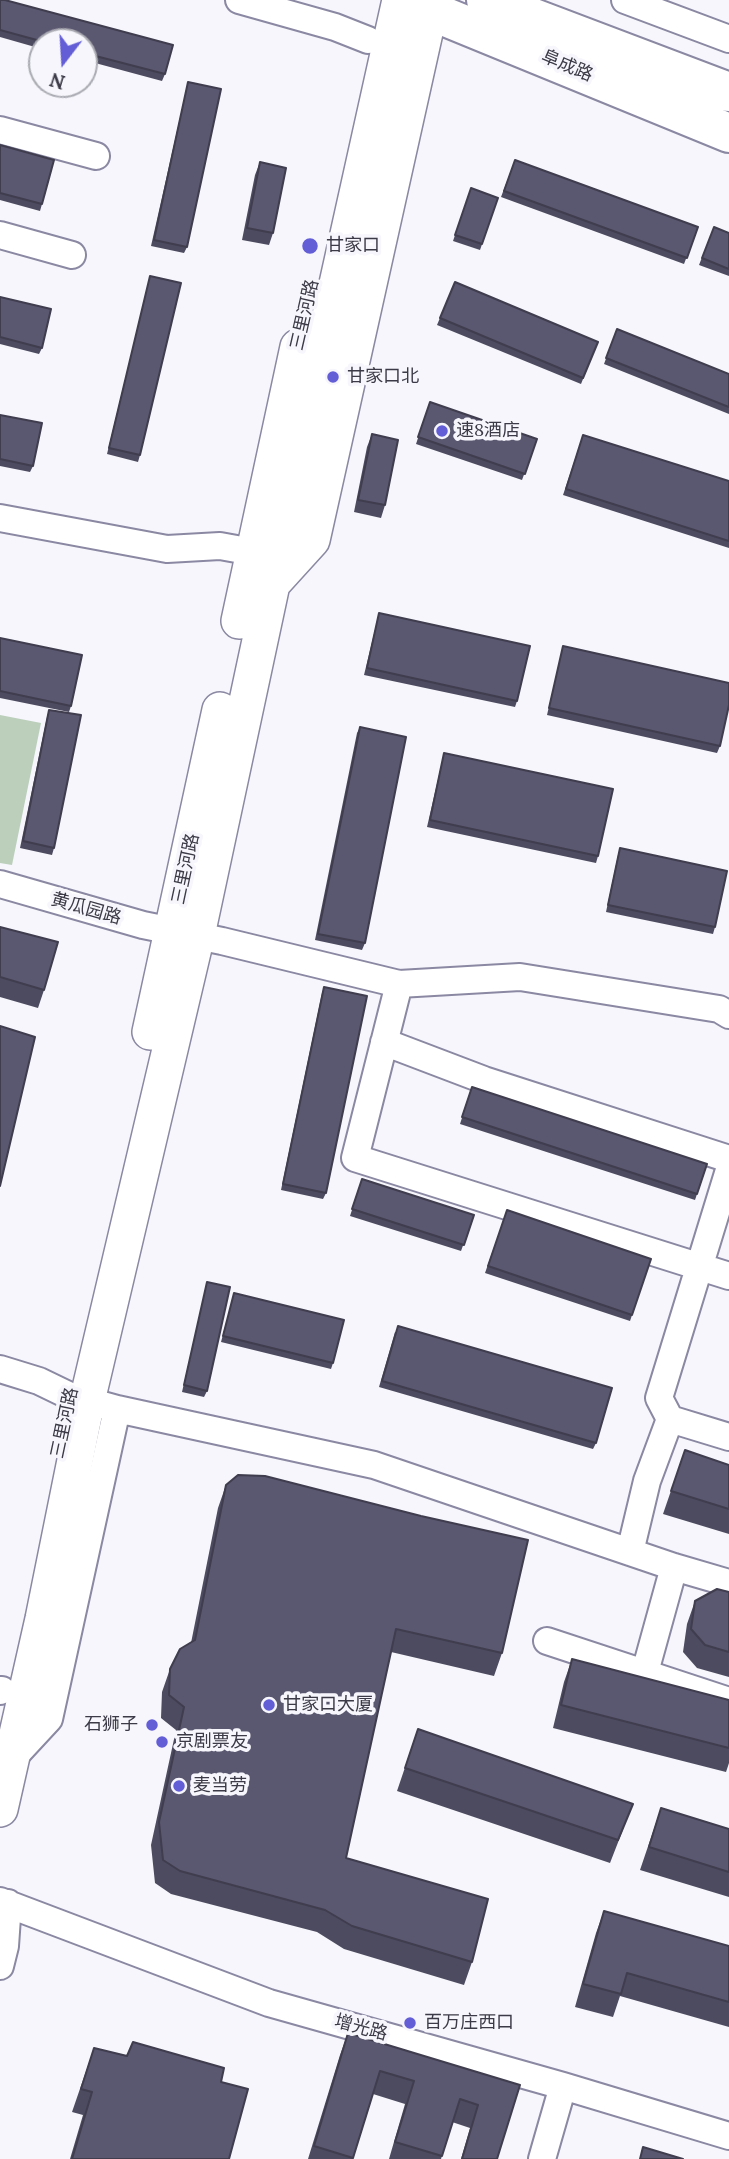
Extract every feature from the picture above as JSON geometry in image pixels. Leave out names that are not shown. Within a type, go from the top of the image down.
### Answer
[{"type":"highway","name":"阜成路","points":[[486,0],[729,92]]},
{"type":"highway","name":"阜成路","points":[[415,2],[729,133]]},
{"type":"main road","name":"三里河路","points":[[0,1809],[92,1402],[185,933],[253,552],[379,0]]},
{"type":"main road","name":"三里河路","points":[[185,933],[272,584],[312,540],[415,2]]},
{"type":"main road","name":"三里河路","points":[[1,1693],[92,1402]]},
{"type":"street","points":[[239,0],[335,27],[368,40]]},
{"type":"street","points":[[625,0],[729,39]]},
{"type":"street","points":[[0,130],[96,156]]},
{"type":"street","points":[[0,235],[72,255]]},
{"type":"street","points":[[0,518],[167,549],[220,546],[253,552]]},
{"type":"street","name":"黄瓜园路","points":[[0,884],[185,933],[399,984],[520,977],[719,1009],[729,1015]]},
{"type":"street","points":[[399,984],[355,1158],[729,1276]]},
{"type":"street","points":[[384,1042],[484,1080],[729,1159]]},
{"type":"street","points":[[729,1170],[659,1398],[670,1419],[729,1437]]},
{"type":"street","points":[[0,1369],[92,1402],[374,1465],[674,1567],[729,1583]]},
{"type":"street","points":[[630,1552],[647,1481],[670,1419]]},
{"type":"street","points":[[645,1672],[674,1567]]},
{"type":"street","points":[[547,1641],[729,1701]]},
{"type":"street","points":[[0,1966],[5,1946],[4,1902]]},
{"type":"street","name":"增光路","points":[[4,1902],[269,2003],[729,2136]]},
{"type":"street","points":[[542,2159],[563,2086]]},
{"type":"green space","points":[[0,715],[41,723],[12,865],[0,863]]},
{"type":"building","points":[[0,0],[5,0],[173,45],[165,74],[98,57],[98,28],[28,28],[28,38],[0,30]]},
{"type":"building","points":[[188,82],[221,89],[187,247],[154,240]]},
{"type":"building","points":[[0,145],[54,160],[42,204],[0,193]]},
{"type":"building","points":[[515,160],[698,227],[687,258],[504,191]]},
{"type":"building","points":[[260,162],[286,168],[273,233],[247,228]]},
{"type":"building","points":[[471,188],[498,198],[482,244],[455,235]]},
{"type":"building","points":[[714,227],[729,233],[729,269],[702,258]]},
{"type":"building","points":[[150,276],[181,283],[140,455],[109,448]]},
{"type":"building","points":[[455,282],[598,342],[583,378],[440,318]]},
{"type":"building","points":[[0,297],[51,309],[42,348],[0,337]]},
{"type":"building","points":[[617,329],[729,374],[729,407],[606,358]]},
{"type":"building","points":[[430,402],[537,439],[525,474],[418,437]]},
{"type":"building","points":[[0,415],[42,423],[33,466],[0,459]]},
{"type":"building","points":[[372,434],[398,440],[385,505],[358,500]]},
{"type":"building","points":[[583,435],[729,481],[729,541],[566,489]]},
{"type":"building","points":[[379,613],[530,646],[517,701],[367,668]]},
{"type":"building","points":[[0,638],[82,655],[71,706],[0,691]]},
{"type":"building","points":[[563,646],[729,683],[729,705],[720,746],[549,708]]},
{"type":"building","points":[[49,710],[81,715],[54,848],[23,841]]},
{"type":"building","points":[[360,727],[406,737],[365,943],[318,934]]},
{"type":"building","points":[[444,753],[613,789],[598,856],[430,820]]},
{"type":"building","points":[[620,848],[727,871],[715,927],[608,905]]},
{"type":"building","points":[[0,927],[58,942],[44,990],[0,977]]},
{"type":"building","points":[[324,987],[367,996],[326,1193],[283,1184]]},
{"type":"building","points":[[0,1026],[35,1037],[0,1186]]},
{"type":"building","points":[[472,1087],[707,1164],[697,1194],[462,1117]]},
{"type":"building","points":[[362,1179],[474,1215],[464,1245],[352,1209]]},
{"type":"building","points":[[507,1210],[651,1259],[632,1315],[488,1266]]},
{"type":"building","points":[[207,1282],[230,1287],[207,1391],[184,1385]]},
{"type":"building","points":[[234,1293],[344,1320],[333,1363],[223,1336]]},
{"type":"building","points":[[398,1326],[612,1388],[596,1443],[382,1381]]},
{"type":"building","points":[[685,1450],[729,1465],[729,1509],[671,1491]]},
{"type":"building","name":"甘家口大厦","points":[[238,1475],[265,1476],[528,1540],[502,1653],[396,1629],[346,1858],[488,1899],[472,1962],[352,1926],[325,1910],[180,1871],[163,1860],[159,1822],[184,1707],[169,1695],[170,1669],[180,1649],[195,1640],[226,1485]]},
{"type":"building","points":[[717,1589],[729,1592],[729,1652],[705,1645],[691,1629],[695,1601]]},
{"type":"building","points":[[572,1659],[729,1700],[729,1748],[561,1705]]},
{"type":"building","points":[[418,1729],[633,1804],[618,1840],[405,1768]]},
{"type":"building","points":[[661,1808],[729,1829],[729,1872],[649,1847]]},
{"type":"building","points":[[604,1911],[729,1946],[729,2002],[627,1973],[621,1994],[583,1984]]},
{"type":"building","points":[[348,2033],[520,2085],[497,2159],[462,2159],[478,2105],[460,2099],[442,2156],[395,2142],[414,2081],[380,2071],[353,2158],[314,2146]]},
{"type":"building","points":[[133,2042],[224,2068],[221,2082],[248,2089],[229,2159],[72,2159],[92,2092],[81,2089],[94,2048],[127,2056]]},
{"type":"building","points":[[643,2147],[683,2159],[640,2159]]},
{"type":"place","name":"甘家口","points":[[310,246]]},
{"type":"place","name":"甘家口北","points":[[333,377]]},
{"type":"place","name":"速8酒店","points":[[442,431]]},
{"type":"place","name":"甘家口大厦","points":[[269,1705]]},
{"type":"place","name":"石狮子","points":[[152,1725]]},
{"type":"place","name":"京剧票友","points":[[162,1742]]},
{"type":"place","name":"麦当劳","points":[[179,1786]]},
{"type":"place","name":"百万庄西口","points":[[410,2023]]}]
